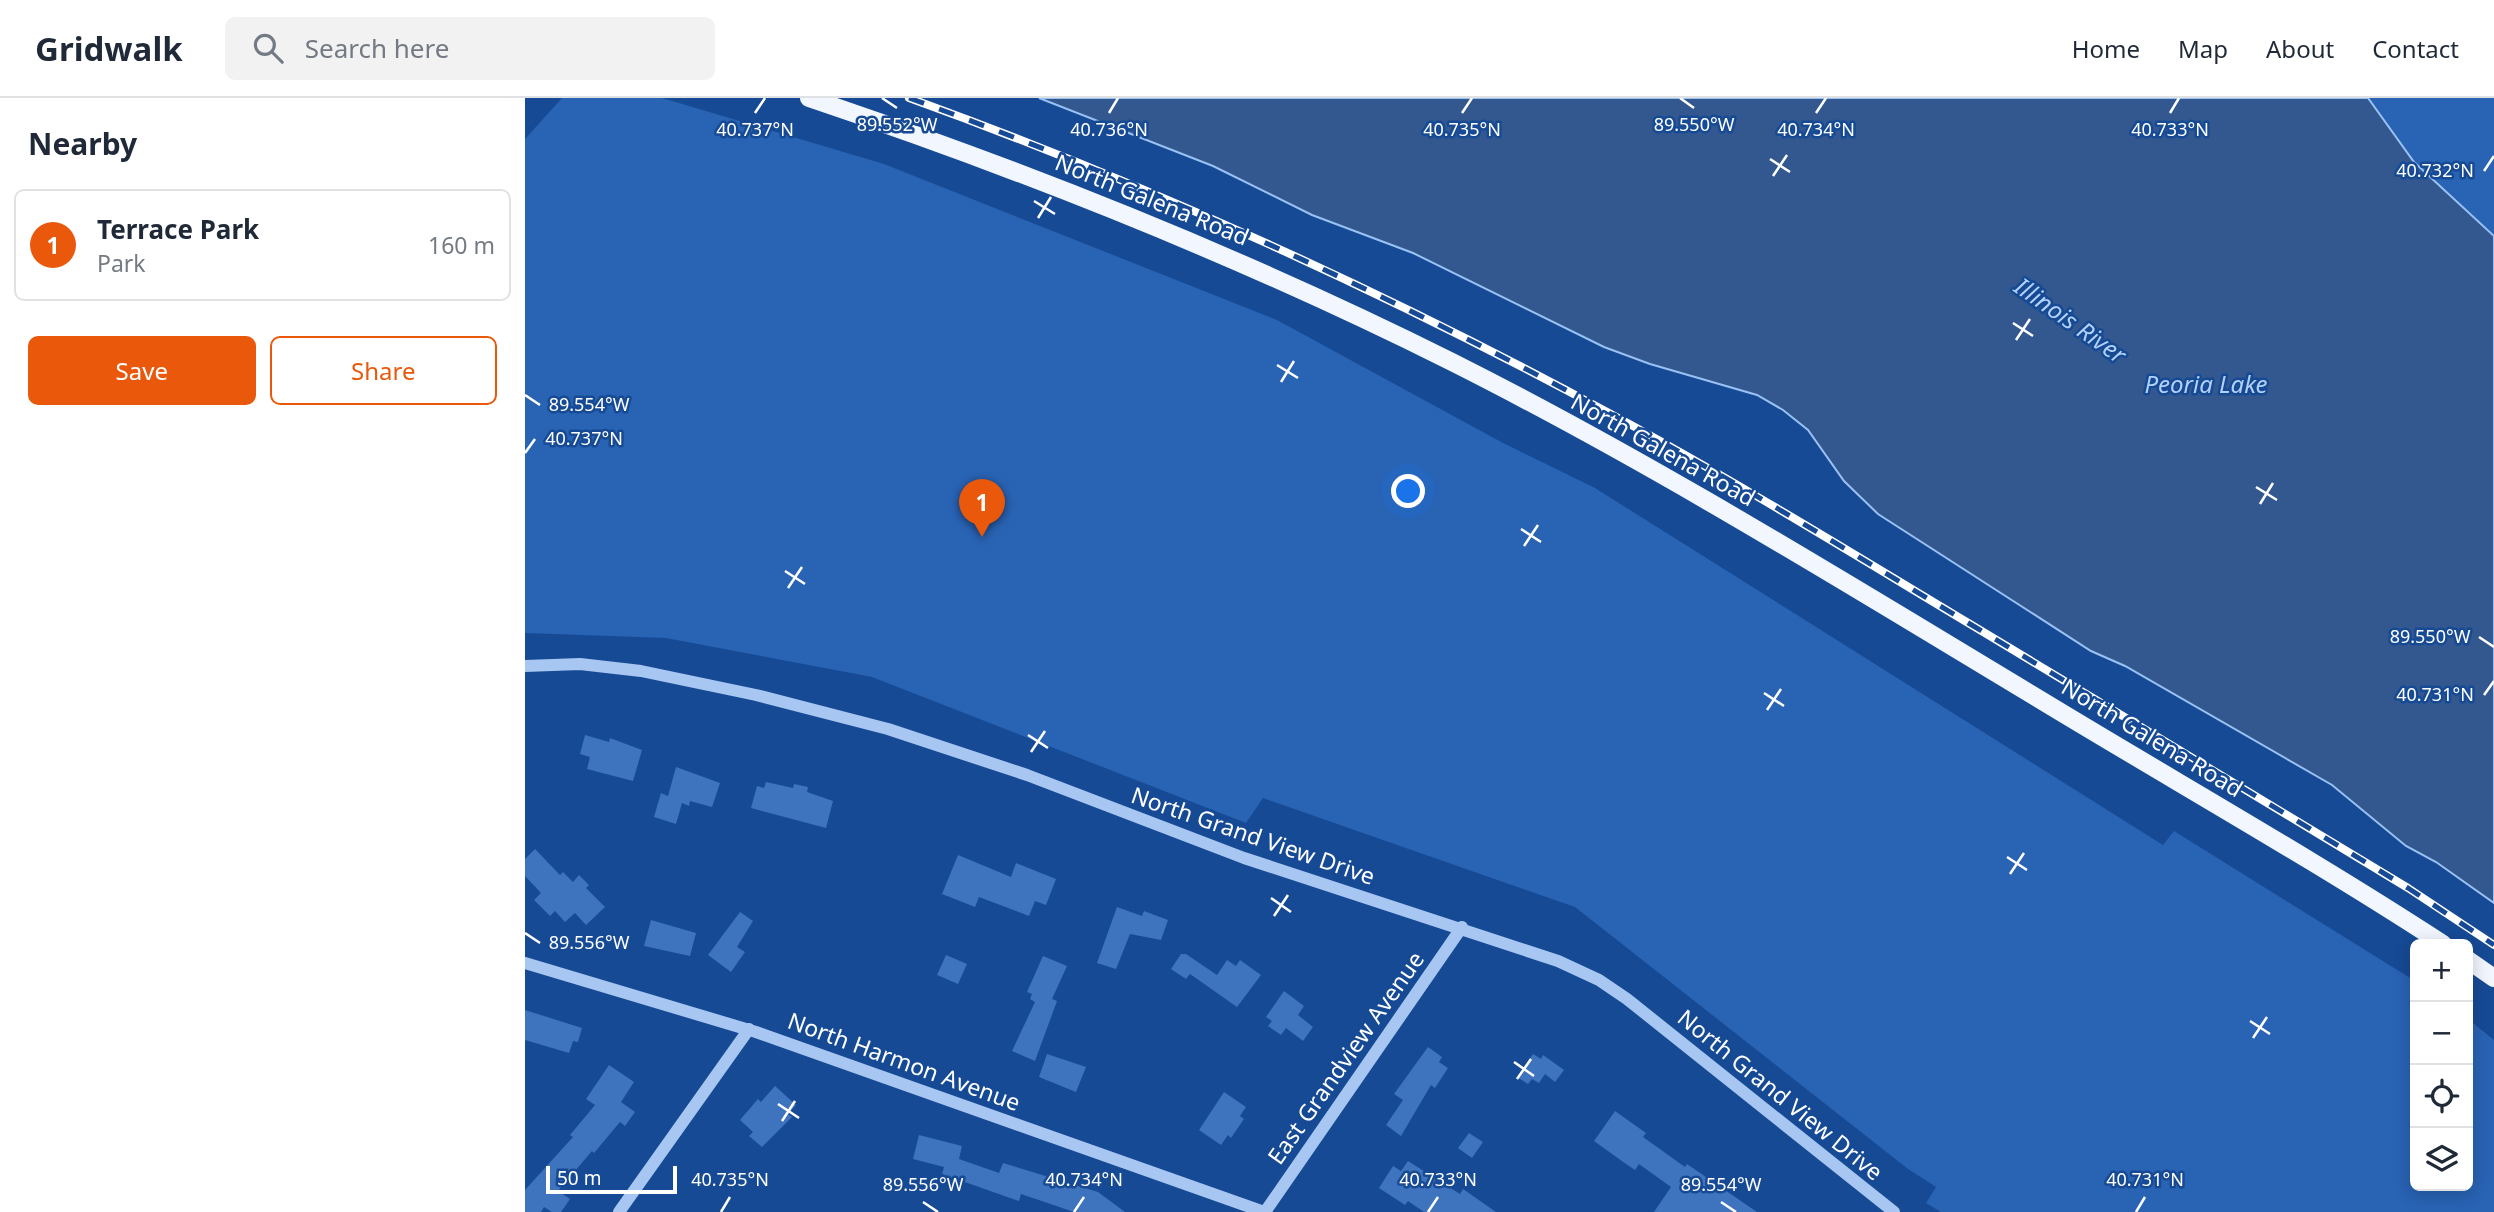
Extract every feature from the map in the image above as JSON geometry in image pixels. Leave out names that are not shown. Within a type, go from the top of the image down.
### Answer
[{"type":"main road","name":"North Galena Road","points":[[809,98],[922,136],[1114,209],[1299,289],[1452,362],[1592,437],[1753,529],[2332,874],[2435,939]]},
{"type":"main road","points":[[2473,963],[2494,978]]},
{"type":"street","name":"North Grand View Drive","points":[[525,666],[573,663],[641,671],[888,729],[1027,775],[1244,858],[1558,961],[1611,988],[1894,1212]]},
{"type":"street","name":"East Grandview Avenue","points":[[1265,1212],[1462,928]]},
{"type":"street","name":"North Harmon Avenue","points":[[525,963],[748,1029],[1265,1212]]},
{"type":"street","points":[[619,1212],[748,1029]]},
{"type":"shaded area","points":[[562,98],[662,98],[884,164],[1277,320],[1503,443],[1595,488],[2163,845],[2174,831],[2410,978],[2410,1191],[2473,1191],[2473,1023],[2494,1040],[2494,1212],[1941,1212],[1926,1203],[1936,1187],[1908,1169],[1575,907],[1263,798],[1246,823],[872,677],[666,638],[525,633],[525,139]]},
{"type":"shaded area","points":[[2368,98],[2494,98],[2494,236],[2414,162]]},
{"type":"water","name":"Peoria Lake","points":[[1039,98],[2368,98],[2414,162],[2494,236],[2494,903],[2436,862],[2406,846],[2332,785],[2125,666],[2091,651],[1878,514],[1844,481],[1808,430],[1783,410],[1757,395],[1650,364],[1604,347],[1413,253],[1312,215],[1213,166]]},
{"type":"building","points":[[585,735],[609,742],[610,738],[642,750],[633,781],[587,769],[590,757],[580,754]]},
{"type":"building","points":[[676,767],[720,783],[712,807],[690,801],[689,806],[682,803],[676,824],[654,817],[661,793],[668,796]]},
{"type":"building","points":[[766,782],[793,788],[794,784],[808,787],[807,792],[833,801],[826,828],[751,808],[757,786],[764,788]]},
{"type":"building","points":[[535,849],[560,875],[563,872],[573,882],[579,875],[589,885],[586,888],[605,907],[586,925],[575,913],[565,922],[555,911],[550,916],[534,900],[541,893],[525,876],[525,859]]},
{"type":"building","points":[[958,855],[1011,877],[1016,863],[1056,879],[1046,905],[1035,901],[1029,916],[979,897],[975,907],[942,894]]},
{"type":"building","points":[[1117,907],[1142,916],[1144,911],[1168,920],[1161,940],[1130,934],[1116,969],[1097,963]]},
{"type":"building","points":[[740,912],[753,921],[737,947],[745,952],[731,972],[708,955]]},
{"type":"building","points":[[651,920],[696,933],[690,956],[644,946]]},
{"type":"building","points":[[1181,954],[1186,954],[1217,975],[1227,960],[1236,966],[1240,960],[1261,975],[1237,1007],[1190,974],[1186,979],[1171,969]]},
{"type":"building","points":[[946,955],[967,964],[958,984],[937,975]]},
{"type":"building","points":[[1043,956],[1067,966],[1052,999],[1057,1001],[1035,1061],[1012,1051],[1035,1002],[1030,999],[1032,994],[1027,992]]},
{"type":"building","points":[[1284,991],[1304,1006],[1298,1015],[1313,1027],[1303,1041],[1286,1028],[1281,1035],[1268,1026],[1272,1021],[1266,1017]]},
{"type":"building","points":[[525,1010],[582,1028],[578,1042],[573,1041],[569,1053],[525,1040]]},
{"type":"building","points":[[1428,1047],[1442,1057],[1439,1062],[1448,1068],[1435,1088],[1431,1085],[1401,1136],[1386,1125],[1403,1100],[1394,1094]]},
{"type":"building","points":[[1047,1054],[1086,1067],[1076,1092],[1039,1077]]},
{"type":"building","points":[[1533,1054],[1541,1059],[1543,1055],[1564,1070],[1555,1082],[1545,1074],[1539,1083],[1532,1079],[1528,1084],[1517,1077]]},
{"type":"building","points":[[609,1065],[634,1082],[621,1102],[635,1112],[625,1126],[620,1122],[558,1191],[570,1199],[561,1212],[552,1212],[544,1207],[541,1212],[525,1212],[525,1190],[573,1137],[570,1135],[595,1105],[586,1099]]},
{"type":"building","points":[[775,1086],[796,1105],[788,1114],[792,1117],[762,1147],[749,1136],[753,1132],[740,1120],[758,1099],[761,1102]]},
{"type":"building","points":[[1224,1092],[1246,1107],[1240,1116],[1244,1119],[1231,1138],[1228,1135],[1221,1145],[1199,1130]]},
{"type":"building","points":[[1615,1111],[1646,1133],[1643,1137],[1685,1167],[1687,1164],[1757,1212],[1654,1212],[1671,1187],[1639,1164],[1635,1170],[1594,1141]]},
{"type":"building","points":[[1469,1133],[1483,1142],[1472,1158],[1458,1148]]},
{"type":"building","points":[[919,1135],[962,1146],[959,1159],[999,1173],[1003,1163],[1098,1192],[1125,1212],[1074,1212],[1021,1194],[1019,1201],[942,1174],[944,1167],[913,1159]]},
{"type":"building","points":[[1408,1161],[1460,1194],[1463,1189],[1496,1212],[1424,1212],[1408,1201],[1405,1205],[1379,1188],[1393,1166],[1401,1171]]},
{"type":"railway","points":[[909,98],[1088,167],[1265,242],[1438,325],[1609,413],[1835,543],[2408,888],[2494,945]]},
{"type":"place","name":"Terrace Park","points":[[982,537]]},
{"type":"water label","name":"Illinois River","points":[[2070,321]]}]
